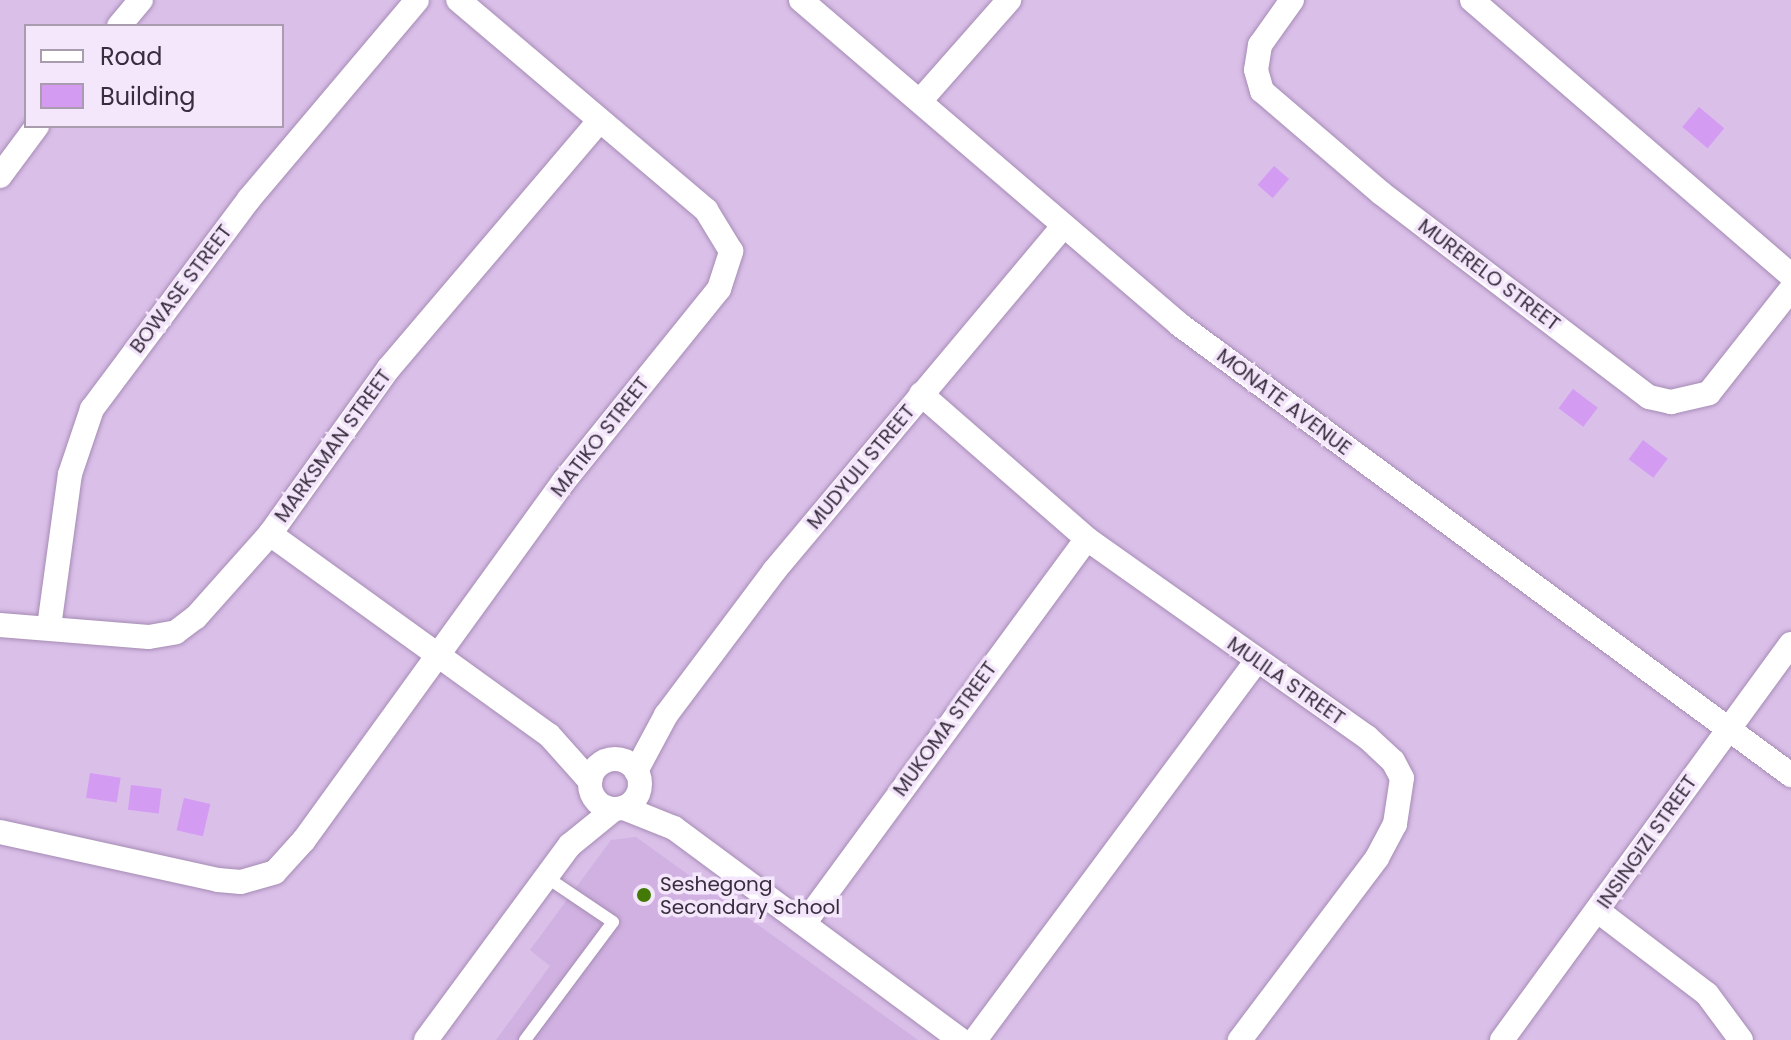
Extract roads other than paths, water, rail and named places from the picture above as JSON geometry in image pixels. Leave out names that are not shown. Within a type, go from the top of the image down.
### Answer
[{"type":"street","points":[[121,24],[141,0]]},
{"type":"street","name":"BOWASE STREET","points":[[49,627],[70,474],[92,409],[249,199],[417,0]]},
{"type":"street","name":"MATIKO STREET","points":[[0,832],[218,880],[257,878],[287,860],[564,481],[719,289],[730,266],[728,239],[706,210],[458,0]]},
{"type":"street","name":"MONATE AVENUE","points":[[801,0],[1180,325],[1791,775]]},
{"type":"street","points":[[920,101],[1009,0]]},
{"type":"street","name":"MURERELO STREET","points":[[1292,0],[1260,45],[1256,70],[1262,91],[1381,193],[1649,397],[1671,402],[1709,393],[1791,289]]},
{"type":"street","points":[[1472,0],[1791,275]]},
{"type":"street","name":"MARKSMAN STREET","points":[[0,625],[149,637],[176,632],[196,617],[270,534],[389,368],[599,121]]},
{"type":"street","points":[[0,176],[36,128]]},
{"type":"street","name":"MUDYULI STREET","points":[[618,809],[638,779],[666,715],[774,571],[1063,226]]},
{"type":"street","name":"MULILA STREET","points":[[921,394],[1087,539],[1393,761],[1402,778],[1401,799],[1377,858],[1240,1040]]},
{"type":"street","points":[[270,534],[439,652],[549,735],[590,785],[598,803],[674,828],[806,921],[961,1040]]},
{"type":"street","name":"MUKOMA STREET","points":[[806,921],[938,734],[1087,539]]},
{"type":"street","name":"INSINGIZI STREET","points":[[1502,1040],[1791,644]]},
{"type":"street","points":[[975,1040],[1256,661]]},
{"type":"street","name":"MUDYULI STREET","points":[[590,785],[609,760],[666,715]]},
{"type":"street","points":[[549,735],[609,760],[638,779],[674,828]]},
{"type":"street","points":[[570,845],[590,785]]},
{"type":"street","points":[[426,1040],[570,845],[618,809]]},
{"type":"street","points":[[1598,911],[1707,994],[1741,1040]]},
{"type":"lane","points":[[525,1040],[613,922],[546,877]]},
{"type":"place","name":"Seshegong Secondary School","points":[[644,895]]}]
